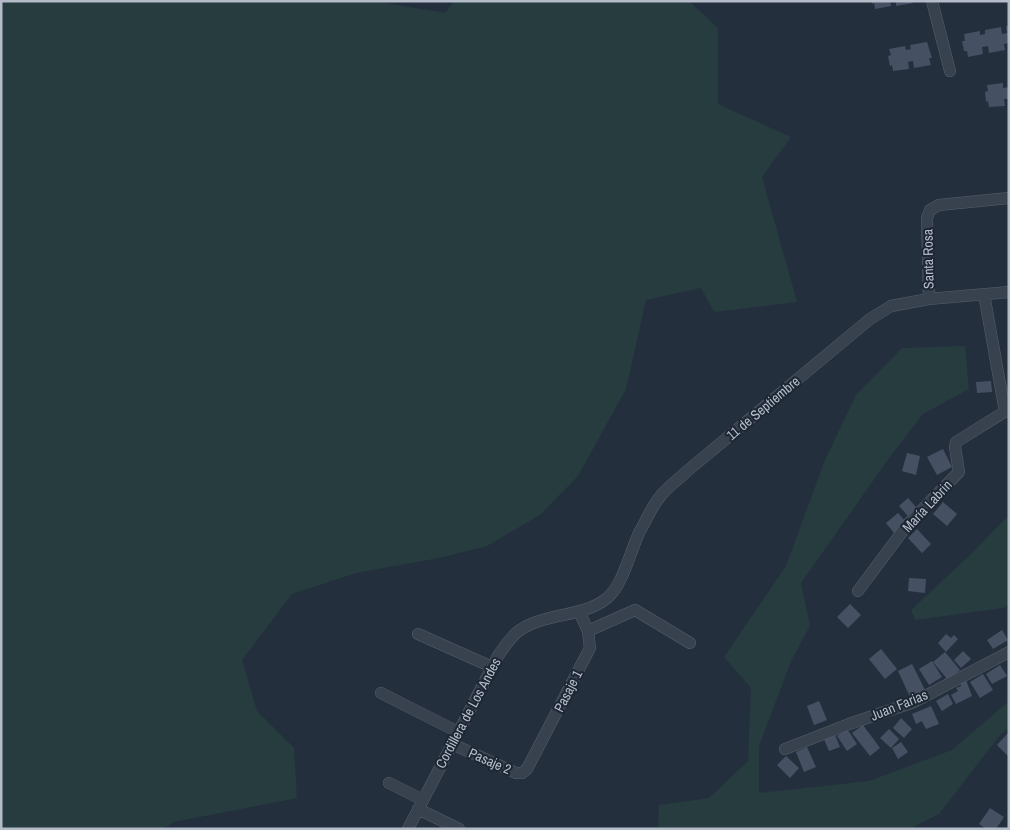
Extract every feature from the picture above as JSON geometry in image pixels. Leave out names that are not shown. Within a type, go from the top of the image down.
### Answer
[{"type":"street","points":[[932,1],[950,71]]},
{"type":"street","name":"Santa Rosa","points":[[928,299],[927,218],[930,210],[939,205],[1009,198]]},
{"type":"street","name":"11 de Septiembre","points":[[579,611],[605,600],[615,590],[639,534],[659,498],[686,472],[870,319],[891,306],[928,299],[1009,292]]},
{"type":"street","points":[[984,294],[1007,410]]},
{"type":"street","name":"María Labrin","points":[[858,591],[908,524],[958,472],[956,442],[1007,410]]},
{"type":"street","points":[[588,631],[635,610],[690,643]]},
{"type":"street","name":"Pasaje 1","points":[[527,769],[590,648],[588,631],[579,611]]},
{"type":"street","name":"Cordillera de Los Andes","points":[[408,829],[498,656],[518,631],[541,619],[579,611]]},
{"type":"street","points":[[418,634],[492,667]]},
{"type":"street","name":"Juan Farias","points":[[786,749],[849,724],[914,702],[1009,652]]},
{"type":"street","points":[[381,694],[458,732]]},
{"type":"street","name":"Pasaje 2","points":[[452,744],[516,773],[522,773],[527,769]]},
{"type":"street","points":[[389,783],[459,829]]},
{"type":"green space","points":[[1,1],[373,1],[445,13],[454,1],[689,1],[718,28],[718,104],[791,137],[762,177],[797,302],[714,312],[701,288],[646,300],[626,389],[578,476],[540,515],[487,546],[439,558],[356,573],[292,594],[242,660],[257,711],[294,748],[297,798],[174,822],[163,829],[1,829]]},
{"type":"green space","points":[[965,346],[969,389],[923,414],[892,454],[801,583],[810,626],[792,659],[759,746],[759,793],[869,781],[952,750],[1009,701],[1009,728],[1000,735],[939,814],[910,829],[658,829],[659,805],[709,798],[748,761],[751,688],[724,657],[786,566],[825,460],[856,395],[902,348]]},
{"type":"green space","points":[[1009,515],[1009,604],[1003,608],[915,620],[911,610],[969,556]]},
{"type":"building","points":[[871,1],[890,1],[891,6],[875,9],[874,3],[872,4]]},
{"type":"building","points":[[896,1],[912,1],[913,3],[896,6]]},
{"type":"building","points":[[1006,26],[1009,26],[1009,43],[1004,44],[1005,50],[989,53],[988,46],[982,47],[983,54],[968,57],[967,51],[964,51],[962,41],[965,41],[964,34],[980,31],[980,35],[985,34],[985,30],[1001,27],[1002,34],[1007,33]]},
{"type":"building","points":[[927,42],[932,58],[929,58],[931,65],[914,68],[913,61],[908,62],[909,69],[893,71],[888,56],[891,55],[889,49],[905,46],[906,50],[911,49],[910,45]]},
{"type":"building","points":[[1003,83],[1003,88],[1009,87],[1009,99],[1004,99],[1005,106],[989,107],[988,101],[986,102],[985,92],[988,91],[987,85]]},
{"type":"building","points":[[991,381],[992,392],[977,393],[976,382]]},
{"type":"building","points":[[943,449],[952,467],[937,475],[927,457]]},
{"type":"building","points":[[907,453],[920,456],[916,475],[902,471]]},
{"type":"building","points":[[908,498],[917,508],[908,516],[899,506]]},
{"type":"building","points":[[943,502],[957,514],[947,526],[933,514]]},
{"type":"building","points":[[898,513],[906,522],[894,533],[886,523]]},
{"type":"building","points":[[917,529],[931,544],[922,553],[908,538]]},
{"type":"building","points":[[909,578],[926,579],[925,593],[908,591]]},
{"type":"building","points":[[850,604],[861,615],[848,628],[837,617]]},
{"type":"building","points":[[1002,630],[1008,640],[993,649],[987,640]]},
{"type":"building","points":[[946,634],[951,638],[954,635],[958,639],[946,652],[938,643]]},
{"type":"building","points":[[881,649],[897,669],[885,679],[869,659]]},
{"type":"building","points":[[963,651],[971,659],[961,668],[954,660]]},
{"type":"building","points":[[945,652],[960,670],[948,680],[933,662]]},
{"type":"building","points":[[932,661],[942,677],[929,685],[919,669]]},
{"type":"building","points":[[912,664],[926,692],[911,699],[898,671]]},
{"type":"building","points":[[1000,665],[1007,676],[992,684],[986,674]]},
{"type":"building","points":[[983,674],[993,690],[980,698],[970,682]]},
{"type":"building","points":[[966,680],[972,696],[956,704],[951,695],[958,691],[956,688],[961,686],[960,683]]},
{"type":"building","points":[[948,694],[953,704],[942,711],[936,701]]},
{"type":"building","points":[[819,701],[827,720],[814,725],[807,706]]},
{"type":"building","points":[[931,706],[939,724],[926,729],[922,721],[916,724],[912,714]]},
{"type":"building","points":[[901,718],[912,729],[904,738],[893,728]]},
{"type":"building","points":[[863,725],[880,748],[870,756],[852,733]]},
{"type":"building","points":[[847,729],[857,744],[847,751],[837,736]]},
{"type":"building","points":[[889,729],[899,739],[891,748],[880,738]]},
{"type":"building","points":[[1007,734],[1009,735],[1009,757],[997,745]]},
{"type":"building","points":[[835,735],[840,747],[829,751],[824,739]]},
{"type":"building","points":[[901,742],[908,752],[898,759],[892,748]]},
{"type":"building","points":[[807,747],[816,767],[804,772],[796,752]]},
{"type":"building","points":[[786,756],[799,768],[790,778],[777,765]]},
{"type":"building","points":[[990,808],[1004,817],[996,829],[986,829],[979,824]]}]
